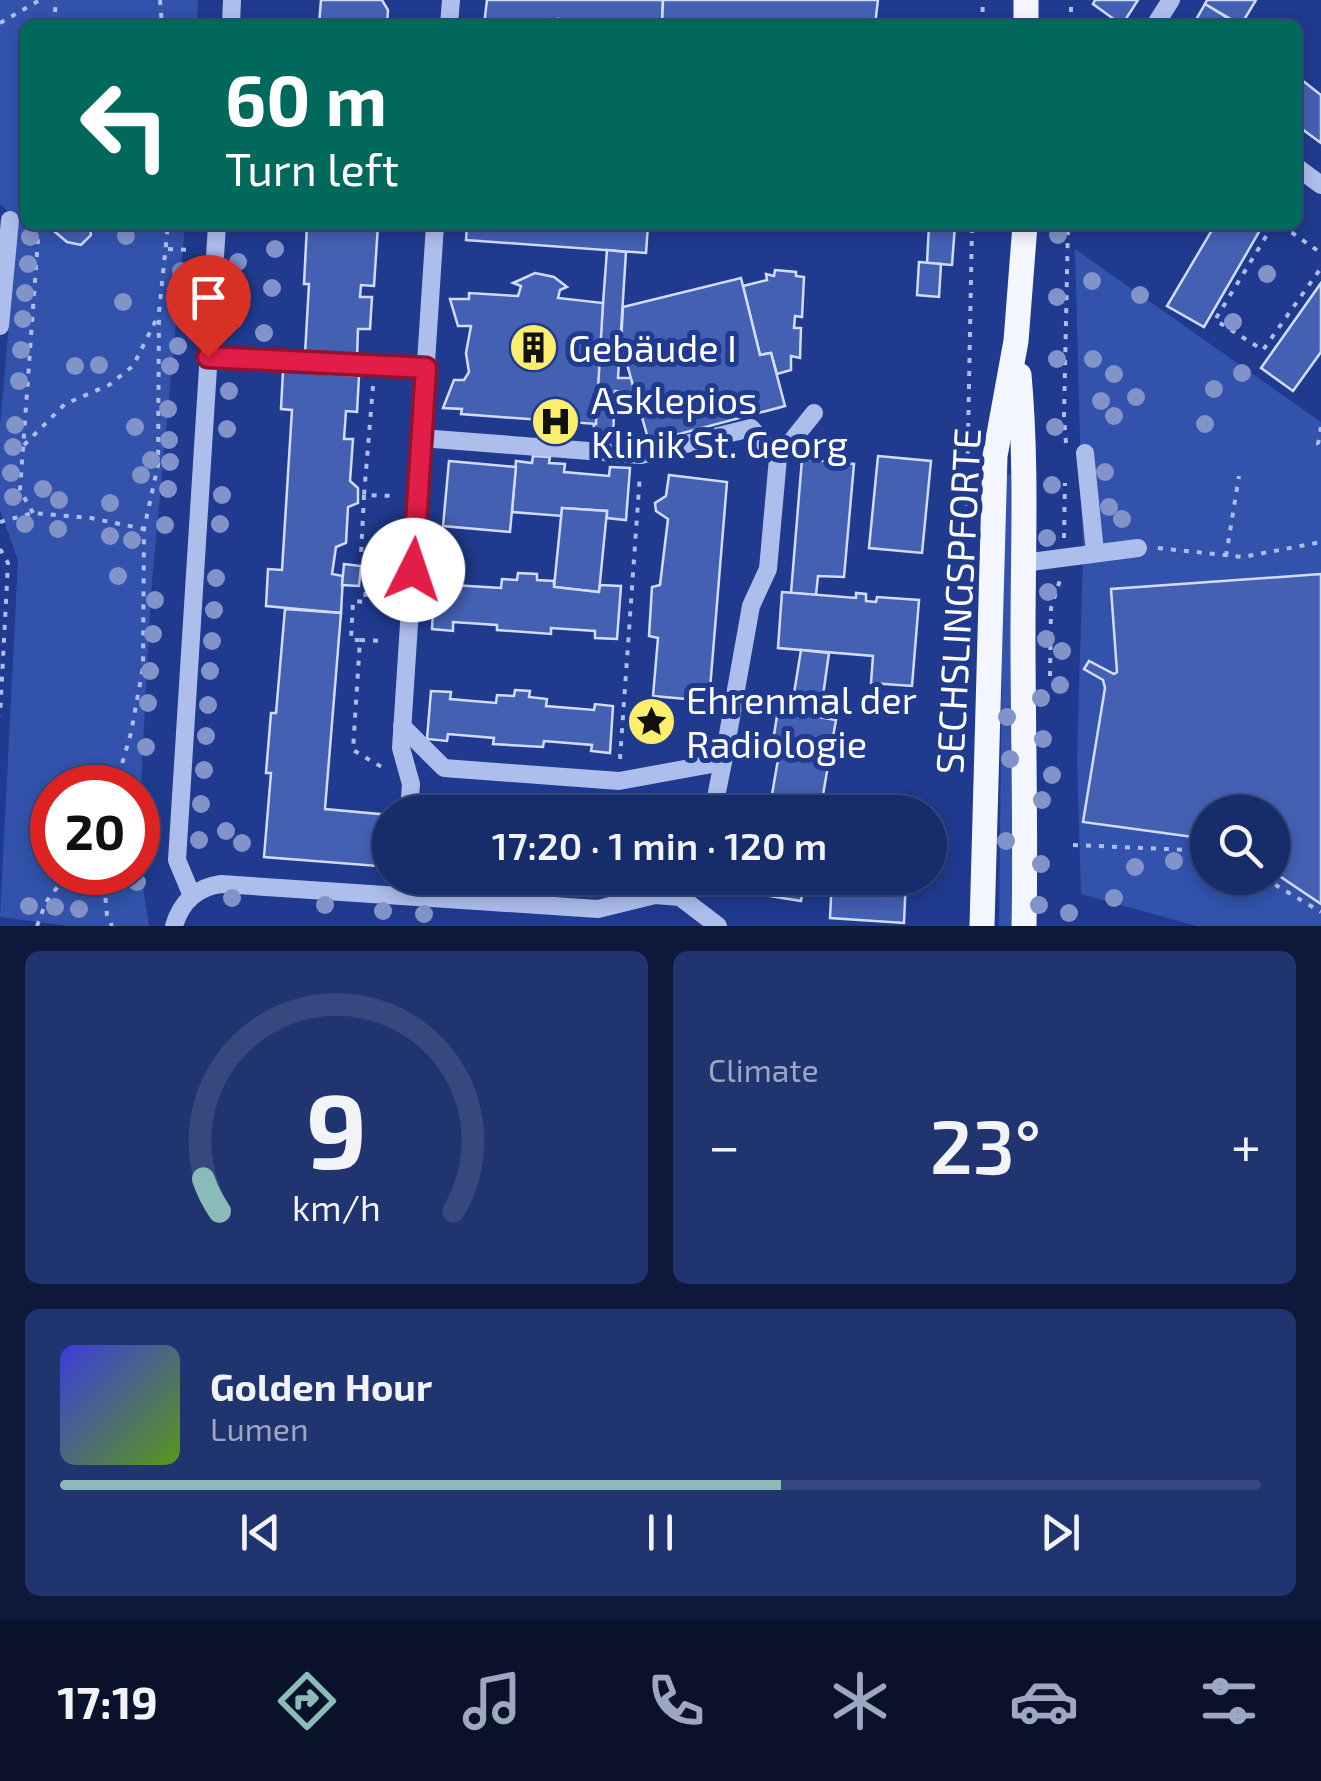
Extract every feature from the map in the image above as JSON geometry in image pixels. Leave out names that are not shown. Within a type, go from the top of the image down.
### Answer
[{"type":"main road","name":"SECHSLINGSPFORTE","points":[[982,926],[995,456],[1016,340],[1025,230]]},
{"type":"main road","name":"SECHSLINGSPFORTE","points":[[1016,340],[1026,448],[1024,926]]},
{"type":"street","points":[[0,326],[10,220]]},
{"type":"street","points":[[192,896],[176,860],[217,230]]},
{"type":"street","points":[[410,795],[401,748],[435,230]]},
{"type":"street","points":[[208,357],[426,368]]},
{"type":"street","points":[[716,795],[751,606],[768,570],[778,458],[814,414]]},
{"type":"street","points":[[422,438],[641,455],[751,428],[778,458]]},
{"type":"street","points":[[1075,454],[1096,552]]},
{"type":"street","points":[[1023,563],[1138,548]]},
{"type":"street","points":[[402,726],[444,768],[619,781],[723,762]]},
{"type":"street","points":[[174,926],[179,912],[206,886],[372,886]]},
{"type":"street","points":[[472,895],[598,910],[655,896],[680,897],[718,926]]},
{"type":"path","points":[[0,23],[40,0]]},
{"type":"path","points":[[33,514],[20,490],[40,230]]},
{"type":"path","points":[[122,765],[143,666],[144,529],[158,465],[160,312],[168,230]]},
{"type":"path","points":[[1068,230],[1075,454]]},
{"type":"path","points":[[1270,230],[1215,320],[1264,350],[1321,268]]},
{"type":"path","points":[[1289,230],[1321,254]]},
{"type":"path","points":[[24,446],[66,404],[109,386],[134,366],[160,312]]},
{"type":"path","points":[[374,366],[361,554],[368,555],[364,602],[354,601],[351,640],[408,642]]},
{"type":"path","points":[[1321,427],[1321,448]]},
{"type":"path","points":[[619,781],[641,455]]},
{"type":"path","points":[[1063,557],[1065,471]]},
{"type":"path","points":[[1226,556],[1239,476]]},
{"type":"path","points":[[364,494],[418,497]]},
{"type":"path","points":[[0,522],[33,514],[91,518],[144,529]]},
{"type":"path","points":[[1138,548],[1226,556],[1254,555],[1321,542]]},
{"type":"path","points":[[0,549],[8,563],[0,716]]},
{"type":"path","points":[[360,640],[353,750],[411,784]]},
{"type":"path","points":[[1072,845],[1190,850]]},
{"type":"path","points":[[1290,894],[1321,912]]},
{"type":"path","points":[[37,926],[51,895]]},
{"type":"path","points":[[106,895],[112,926]]},
{"type":"shaded area","points":[[0,0],[198,0],[197,20],[20,20],[20,230],[185,230],[151,593],[142,765],[30,765],[30,895],[144,895],[149,926],[69,926],[0,917],[18,560],[0,510],[0,426],[18,220],[0,204]]},
{"type":"shaded area","points":[[1075,249],[1321,422],[1321,926],[1196,926],[1081,894],[1077,758],[1083,553]]},
{"type":"shaded area","points":[[1011,473],[1011,926],[999,926],[1004,477]]},
{"type":"building","points":[[321,0],[382,0],[388,10],[387,20],[319,20]]},
{"type":"building","points":[[487,0],[663,0],[662,20],[485,20]]},
{"type":"building","points":[[663,0],[878,0],[876,20],[662,20]]},
{"type":"building","points":[[1095,0],[1138,0],[1125,20],[1115,20],[1093,4]]},
{"type":"building","points":[[1207,0],[1256,0],[1244,20],[1232,20],[1205,4]]},
{"type":"building","points":[[1205,4],[1231,20],[1196,20]]},
{"type":"building","points":[[1302,80],[1321,95],[1321,143],[1302,129]]},
{"type":"building","points":[[53,230],[90,230],[91,235],[81,245],[67,242]]},
{"type":"building","points":[[307,230],[378,230],[374,286],[361,285],[360,297],[372,297],[370,329],[358,329],[357,358],[305,354],[309,284],[304,284]]},
{"type":"building","points":[[467,230],[648,230],[646,253],[466,240]]},
{"type":"building","points":[[929,230],[955,230],[952,265],[927,263]]},
{"type":"building","points":[[1212,230],[1260,230],[1204,327],[1167,306]]},
{"type":"building","points":[[607,250],[626,252],[618,378],[631,378],[635,392],[615,391],[613,437],[593,437]]},
{"type":"building","points":[[919,262],[941,264],[939,297],[917,295]]},
{"type":"building","points":[[775,270],[804,277],[802,317],[795,316],[794,328],[801,328],[800,358],[791,356],[791,370],[777,374],[771,353],[760,355],[743,286],[767,280],[766,274],[774,276]]},
{"type":"building","name":"Gebäude I","points":[[535,273],[554,277],[567,287],[560,290],[558,298],[603,303],[596,424],[461,414],[462,409],[443,408],[454,380],[464,380],[469,372],[466,353],[471,326],[458,326],[450,299],[469,299],[469,293],[518,296],[521,286],[513,283]]},
{"type":"building","points":[[741,278],[760,355],[771,353],[785,406],[649,442],[621,343],[623,307]]},
{"type":"building","points":[[1321,283],[1321,352],[1293,391],[1261,368]]},
{"type":"building","points":[[283,371],[359,376],[357,412],[346,411],[344,439],[353,439],[350,481],[358,488],[358,503],[348,507],[346,543],[336,547],[332,574],[343,576],[341,613],[266,606],[268,569],[282,570],[292,410],[281,409]]},
{"type":"building","points":[[533,456],[550,457],[549,463],[565,464],[564,472],[609,476],[610,467],[630,468],[626,520],[607,518],[607,511],[562,508],[562,516],[512,512],[516,461],[532,463]]},
{"type":"building","points":[[878,456],[931,461],[922,553],[869,548]]},
{"type":"building","points":[[802,459],[854,464],[844,577],[818,576],[816,595],[791,593]]},
{"type":"building","points":[[449,461],[516,467],[510,532],[443,526]]},
{"type":"building","points":[[669,475],[727,482],[709,701],[653,696],[658,638],[649,636],[652,587],[660,585],[668,519],[656,511],[655,503],[666,496]]},
{"type":"building","points":[[562,508],[607,511],[599,592],[554,587]]},
{"type":"building","points":[[344,564],[361,566],[359,586],[342,585]]},
{"type":"building","points":[[518,573],[537,574],[537,580],[554,581],[554,587],[599,592],[600,585],[621,586],[617,639],[595,638],[595,631],[551,628],[551,634],[453,622],[453,631],[432,629],[435,576],[453,577],[453,585],[501,588],[502,579],[517,580]]},
{"type":"building","points":[[1321,574],[1321,904],[1290,883],[1290,795],[1190,795],[1190,837],[1083,822],[1105,688],[1103,680],[1084,669],[1089,661],[1117,672],[1111,589]]},
{"type":"building","points":[[782,592],[856,598],[856,593],[866,594],[866,601],[876,602],[877,597],[919,600],[912,686],[871,683],[873,656],[778,648]]},
{"type":"building","points":[[285,609],[341,613],[325,809],[372,813],[372,866],[264,857],[271,713],[276,713]]},
{"type":"building","points":[[801,650],[829,653],[820,717],[791,712]]},
{"type":"building","points":[[515,690],[530,691],[529,697],[547,699],[546,706],[594,710],[595,704],[613,706],[610,753],[591,751],[592,745],[544,741],[543,747],[493,744],[494,738],[448,734],[447,741],[427,739],[431,691],[451,692],[450,699],[496,703],[497,695],[514,696]]},
{"type":"building","points":[[778,710],[836,720],[823,795],[772,795],[781,742],[773,741]]},
{"type":"building","points":[[763,895],[802,895],[801,901]]},
{"type":"building","points":[[831,895],[905,895],[904,923],[830,918]]},
{"type":"place","name":"Gebäude I","points":[[533,347]]},
{"type":"place","name":"Asklepios Klinik St. Georg","points":[[556,421]]},
{"type":"place","name":"Ehrenmal der Radiologie","points":[[651,721]]},
{"type":"route","points":[[208,357],[426,368],[413,570]]}]
